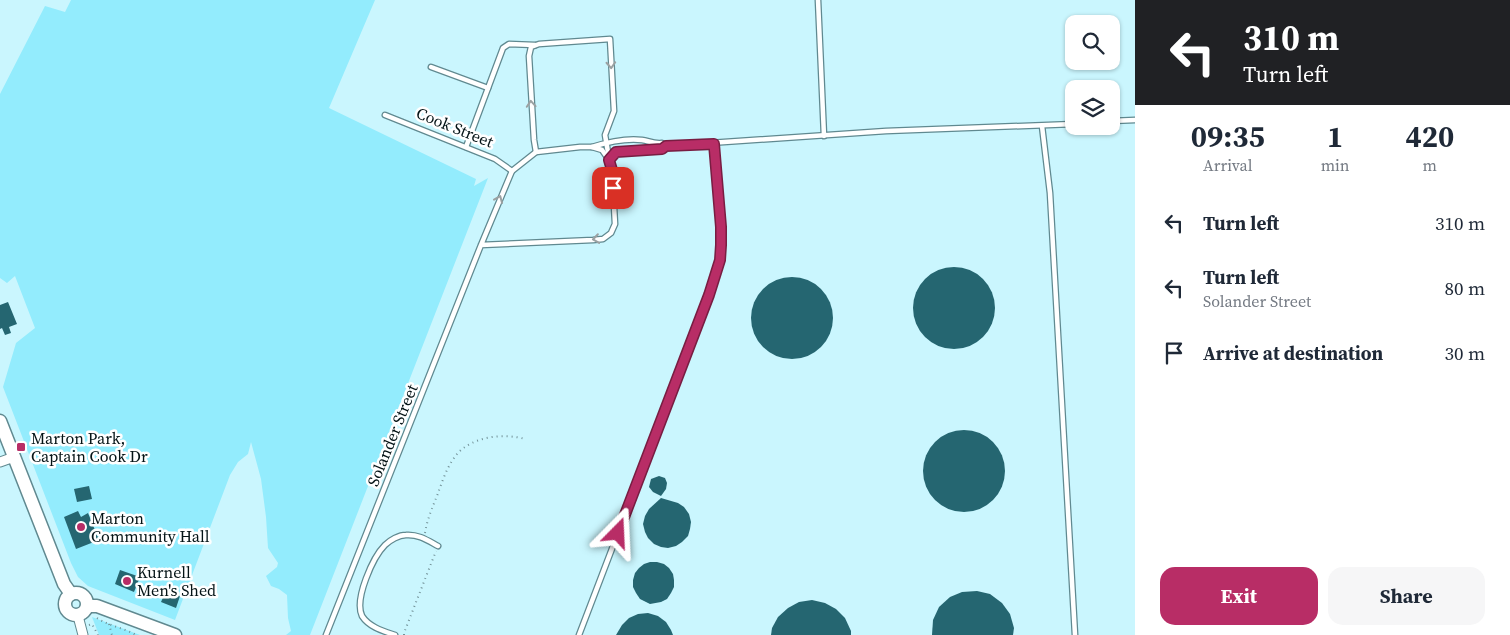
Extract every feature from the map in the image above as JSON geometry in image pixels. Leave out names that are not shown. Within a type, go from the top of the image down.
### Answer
[{"type":"main road","points":[[0,422],[64,584],[71,594]]},
{"type":"main road","points":[[71,594],[83,595],[88,602],[84,613],[78,616],[70,614],[65,608],[66,600],[71,594]]},
{"type":"main road","points":[[88,606],[97,606],[175,635]]},
{"type":"street","points":[[0,462],[14,457]]},
{"type":"street","points":[[78,616],[84,635]]},
{"type":"lane","points":[[818,0],[824,136]]},
{"type":"lane","points":[[466,147],[503,48],[509,44],[535,45],[610,39],[614,111],[605,135],[612,170],[614,224],[611,234],[603,239],[593,240],[480,244]]},
{"type":"lane","points":[[535,45],[531,47],[529,56],[536,152],[592,147],[611,141],[642,140],[654,144],[662,143],[666,146]]},
{"type":"lane","points":[[432,67],[488,88]]},
{"type":"lane","name":"Cook Street","points":[[385,115],[495,159],[512,171]]},
{"type":"lane","points":[[1120,121],[1135,120]]},
{"type":"lane","points":[[609,160],[616,152],[662,149],[666,146],[886,131],[1065,125]]},
{"type":"lane","points":[[1042,126],[1050,194],[1074,635]]},
{"type":"lane","points":[[579,635],[709,295],[720,260],[721,227],[714,144]]},
{"type":"lane","points":[[592,147],[602,150],[609,160]]},
{"type":"lane","name":"Solander Street","points":[[326,635],[480,244],[512,171],[536,152]]},
{"type":"lane","points":[[395,635],[369,624],[363,616],[360,607],[362,590],[379,552],[394,538],[406,535],[424,538],[438,546]]},
{"type":"path","points":[[424,538],[426,524],[441,484],[450,463],[457,453],[487,438],[504,436],[525,438]]},
{"type":"path","points":[[404,635],[438,546]]},
{"type":"path","points":[[92,624],[97,618]]},
{"type":"path","points":[[109,624],[112,635]]},
{"type":"shaded area","points":[[71,0],[375,0],[329,108],[476,179],[474,186],[488,178],[310,635],[286,635],[291,631],[288,618],[287,595],[271,586],[266,576],[277,567],[278,563],[268,548],[261,479],[251,442],[248,454],[238,462],[230,475],[175,620],[88,586],[78,577],[3,387],[16,343],[35,328],[15,276],[7,283],[0,278],[0,94],[45,6],[65,12]]},
{"type":"shaded area","points":[[92,617],[140,635],[99,635]]},
{"type":"building","points":[[954,267],[970,270],[983,279],[992,292],[995,308],[992,324],[983,337],[970,346],[954,349],[938,346],[925,337],[916,324],[913,308],[916,292],[925,279],[938,270]]},
{"type":"building","points":[[792,277],[808,280],[821,289],[830,302],[833,318],[830,334],[821,347],[808,356],[792,359],[776,356],[763,347],[754,334],[751,318],[754,302],[763,289],[776,280]]},
{"type":"building","points":[[8,302],[17,324],[9,327],[11,333],[5,335],[2,328],[0,329],[0,305]]},
{"type":"building","points":[[956,430],[972,430],[987,437],[998,448],[1005,463],[1002,487],[993,500],[972,512],[956,512],[941,505],[930,494],[923,479],[923,463],[930,448],[941,437]]},
{"type":"building","points":[[659,476],[665,478],[667,483],[666,489],[661,496],[653,492],[649,487],[651,479]]},
{"type":"building","points":[[89,486],[92,499],[77,502],[74,489]]},
{"type":"building","points":[[661,498],[678,503],[684,507],[689,514],[691,522],[688,536],[676,546],[668,548],[654,544],[648,538],[643,524],[649,509]]},
{"type":"building","name":"Marton Community Hall","points":[[78,511],[81,517],[88,513],[99,540],[76,549],[64,517]]},
{"type":"building","points":[[650,562],[664,564],[669,568],[673,574],[674,587],[667,599],[650,604],[640,599],[633,587],[633,580],[639,568]]},
{"type":"building","name":"Kurnell Men's Shed","points":[[120,570],[140,577],[134,592],[115,584]]},
{"type":"building","points":[[166,591],[180,596],[176,608],[161,602]]},
{"type":"building","points":[[977,591],[990,594],[1002,603],[1010,614],[1014,628],[1013,635],[932,635],[933,620],[939,607],[950,597],[962,592]]},
{"type":"building","points":[[812,600],[825,603],[836,609],[845,618],[851,635],[771,635],[772,628],[778,617],[788,608],[799,602]]},
{"type":"building","points":[[648,613],[658,616],[666,622],[673,635],[616,635],[629,618],[638,614]]},
{"type":"place","name":"Marton Park, Captain Cook Dr","points":[[21,447]]},
{"type":"place","name":"Marton Community Hall","points":[[81,527]]},
{"type":"place","name":"Kurnell Men's Shed","points":[[127,581]]},
{"type":"route","points":[[613,188],[612,170],[609,160],[616,152],[662,149],[666,146],[714,144],[721,227],[720,260],[709,295],[618,533]]}]
